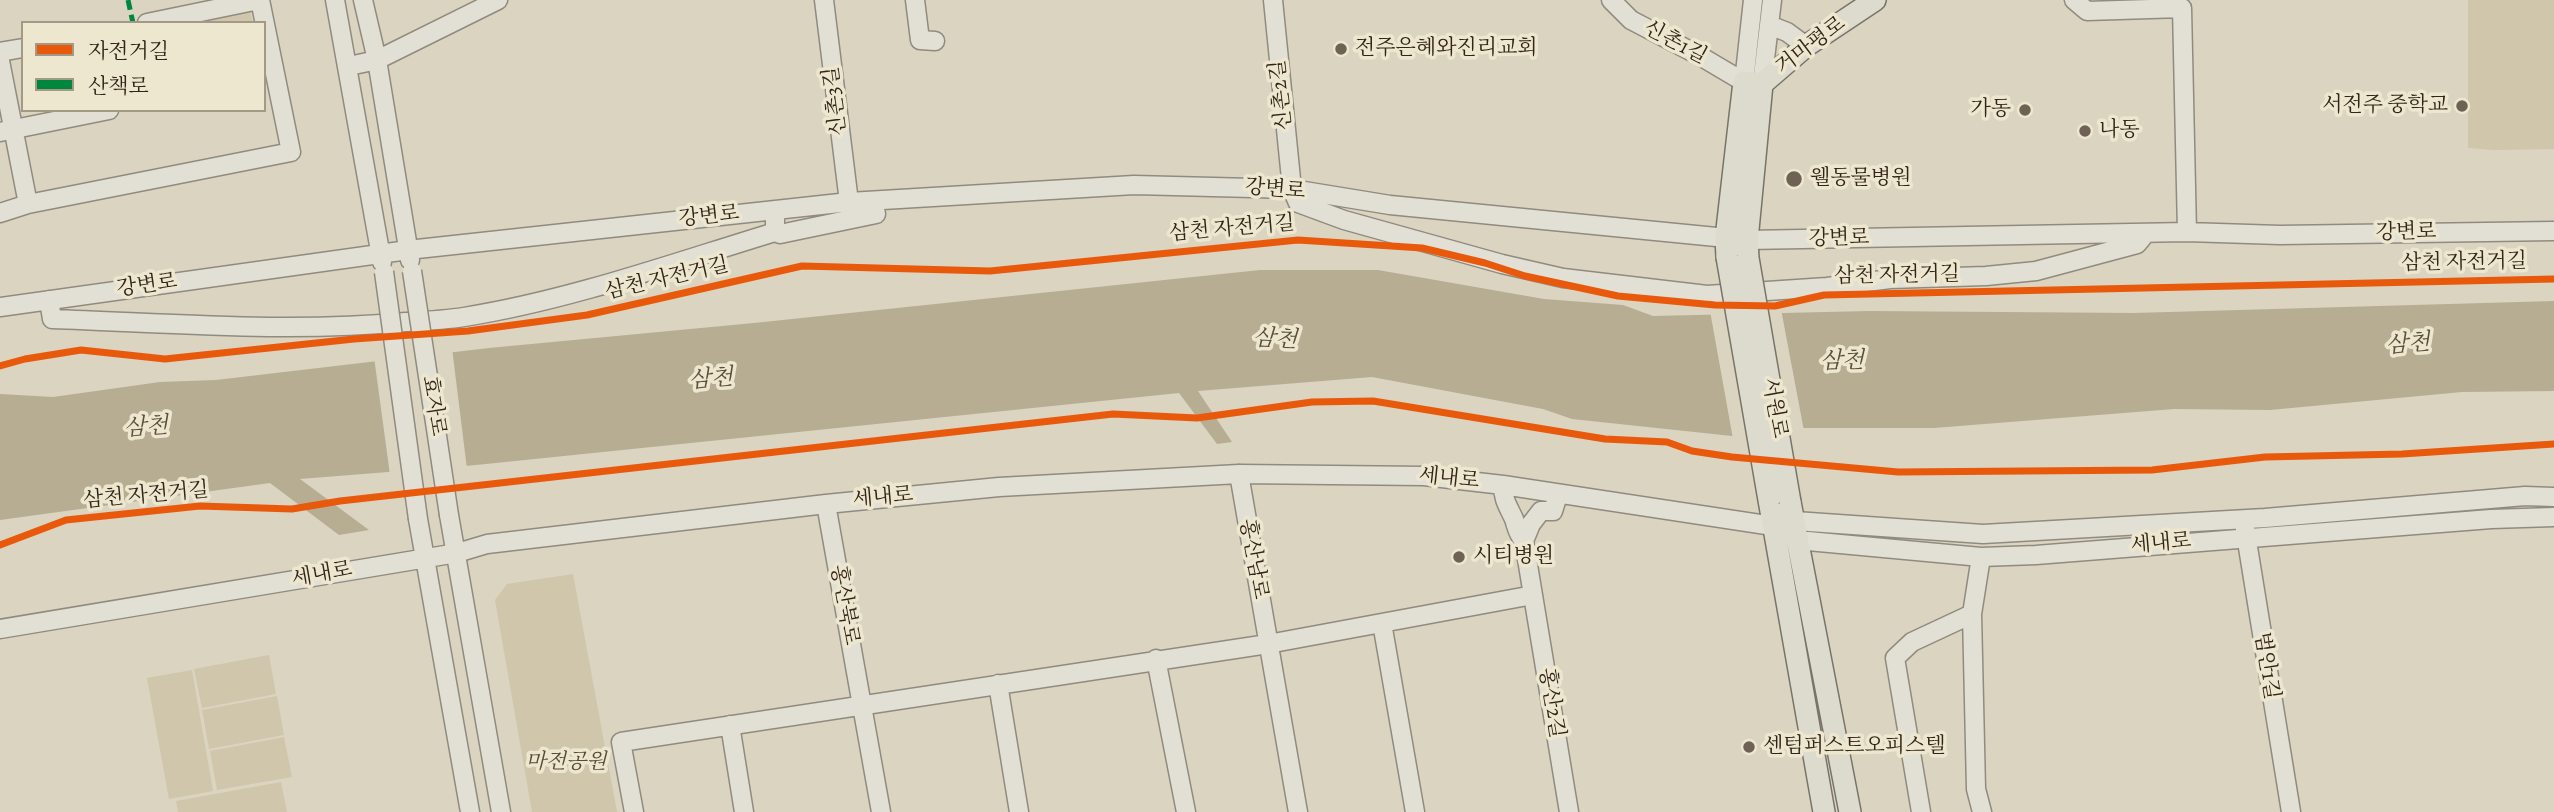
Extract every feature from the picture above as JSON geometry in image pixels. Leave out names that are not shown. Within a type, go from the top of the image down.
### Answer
[{"type":"main road","name":"거마평로","points":[[1753,83],[1875,0]]},
{"type":"main road","name":"서원로","points":[[1753,83],[1737,248],[1788,516],[1850,812]]},
{"type":"main road","name":"서원로","points":[[1788,516],[1773,526],[1824,812]]},
{"type":"street","points":[[157,21],[260,0],[263,21]]},
{"type":"street","name":"효자로","points":[[335,0],[384,272],[418,519],[470,812]]},
{"type":"street","name":"효자로","points":[[363,0],[377,60],[449,515],[501,812]]},
{"type":"street","points":[[349,66],[377,60],[498,0]]},
{"type":"street","name":"신촌3길","points":[[824,0],[849,202]]},
{"type":"street","points":[[915,0],[920,40],[936,41]]},
{"type":"street","name":"신촌2길","points":[[1273,0],[1292,189]]},
{"type":"street","name":"신촌1길","points":[[1611,0],[1632,20],[1753,83]]},
{"type":"street","name":"서원로","points":[[1753,0],[1753,83]]},
{"type":"street","name":"서원로","points":[[1753,83],[1769,25],[1772,0]]},
{"type":"street","points":[[2074,0],[2087,12],[2182,8],[2188,232]]},
{"type":"street","points":[[1769,25],[1777,26],[1806,46]]},
{"type":"street","points":[[0,213],[28,204],[291,152],[270,79],[266,47]]},
{"type":"street","points":[[0,52],[21,48]]},
{"type":"street","points":[[0,61],[7,130],[28,204]]},
{"type":"street","points":[[7,130],[99,112]]},
{"type":"street","name":"강변로","points":[[0,307],[380,253],[849,202],[1134,185],[1292,189],[1390,205],[1737,248],[2188,232],[2280,235],[2554,231]]},
{"type":"street","points":[[1292,189],[1298,203],[1344,220],[1502,264],[1563,278],[1707,295],[1827,287],[1890,279],[1986,276],[2036,271],[2137,244],[2146,233]]},
{"type":"street","points":[[49,300],[52,319],[281,328],[352,327],[463,317],[537,302],[775,232],[780,234],[876,214],[873,201]]},
{"type":"street","points":[[775,210],[775,232]]},
{"type":"street","name":"세내로","points":[[0,629],[457,553],[513,540],[999,487],[1239,474],[1424,476],[1503,485],[1773,526]]},
{"type":"street","name":"홍산남로","points":[[1239,474],[1298,812]]},
{"type":"street","name":"홍산2길","points":[[1503,485],[1503,500],[1517,532],[1524,541],[1569,812]]},
{"type":"street","points":[[1524,541],[1531,524],[1542,511],[1553,511],[1558,495]]},
{"type":"street","name":"세내로","points":[[1788,516],[1983,534],[2244,519],[2525,496],[2554,497]]},
{"type":"street","name":"홍산북로","points":[[826,504],[881,812]]},
{"type":"street","name":"세내로","points":[[1788,516],[1981,557],[2491,519],[2554,517]]},
{"type":"street","name":"범안1길","points":[[2244,519],[2291,812]]},
{"type":"street","points":[[1981,557],[1972,614],[1976,789],[1982,812]]},
{"type":"street","points":[[634,812],[621,742],[1268,644],[1533,595]]},
{"type":"street","points":[[1921,812],[1895,658],[1912,642],[1972,614]]},
{"type":"street","points":[[1382,623],[1415,812]]},
{"type":"street","points":[[1156,659],[1186,812]]},
{"type":"street","points":[[998,684],[1019,812]]},
{"type":"street","points":[[730,725],[744,812]]},
{"type":"green space","points":[[2468,0],[2554,0],[2554,149],[2468,148]]},
{"type":"green space","points":[[250,11],[252,21],[200,21]]},
{"type":"green space","name":"마전공원","points":[[573,574],[617,812],[532,812],[495,600],[507,584]]},
{"type":"green space","points":[[269,655],[276,694],[202,708],[194,669]]},
{"type":"green space","points":[[192,670],[213,791],[169,799],[147,678]]},
{"type":"green space","points":[[277,696],[284,735],[209,749],[202,710]]},
{"type":"green space","points":[[284,737],[292,777],[217,790],[210,751]]},
{"type":"green space","points":[[281,782],[287,812],[178,812],[176,801]]},
{"type":"water","name":"삼천","points":[[1260,270],[1378,270],[1544,299],[1623,305],[1653,316],[1869,311],[2134,313],[2554,301],[2554,391],[2462,392],[2270,410],[2174,409],[1934,428],[1803,428],[1732,436],[1572,419],[1543,409],[1372,377],[1198,391],[1232,442],[1217,444],[1179,393],[476,465],[300,479],[369,530],[339,535],[270,483],[0,520],[0,394],[53,397],[160,382],[216,380],[489,348]]},
{"type":"pier","points":[[1781,309],[1804,431],[1733,439],[1710,311]]},
{"type":"pier","points":[[452,348],[467,469],[390,475],[374,357]]},
{"type":"marked path","points":[[128,0],[133,21]]},
{"type":"cycle path","name":"삼천 자전거길","points":[[0,366],[81,350],[165,359],[354,339],[468,331],[587,315],[802,266],[990,271],[1298,240],[1422,248],[1525,276],[1618,296],[1715,305],[1775,306],[1824,295],[2554,279]]},
{"type":"cycle path","name":"삼천 자전거길","points":[[0,545],[66,520],[200,506],[292,509],[340,501],[1113,414],[1197,418],[1312,402],[1373,401],[1605,439],[1667,442],[1692,451],[1732,457],[1898,472],[2152,470],[2265,457],[2402,454],[2554,444]]},
{"type":"place","name":"전주은혜와진리교회","points":[[1341,49]]},
{"type":"place","name":"서전주 중학교","points":[[2462,106]]},
{"type":"place","name":"가동","points":[[2025,110]]},
{"type":"place","name":"나동","points":[[2085,131]]},
{"type":"place","name":"웰동물병원","points":[[1794,179]]},
{"type":"place","name":"시티병원","points":[[1459,557]]},
{"type":"place","name":"센텀퍼스트오피스텔","points":[[1749,747]]}]
